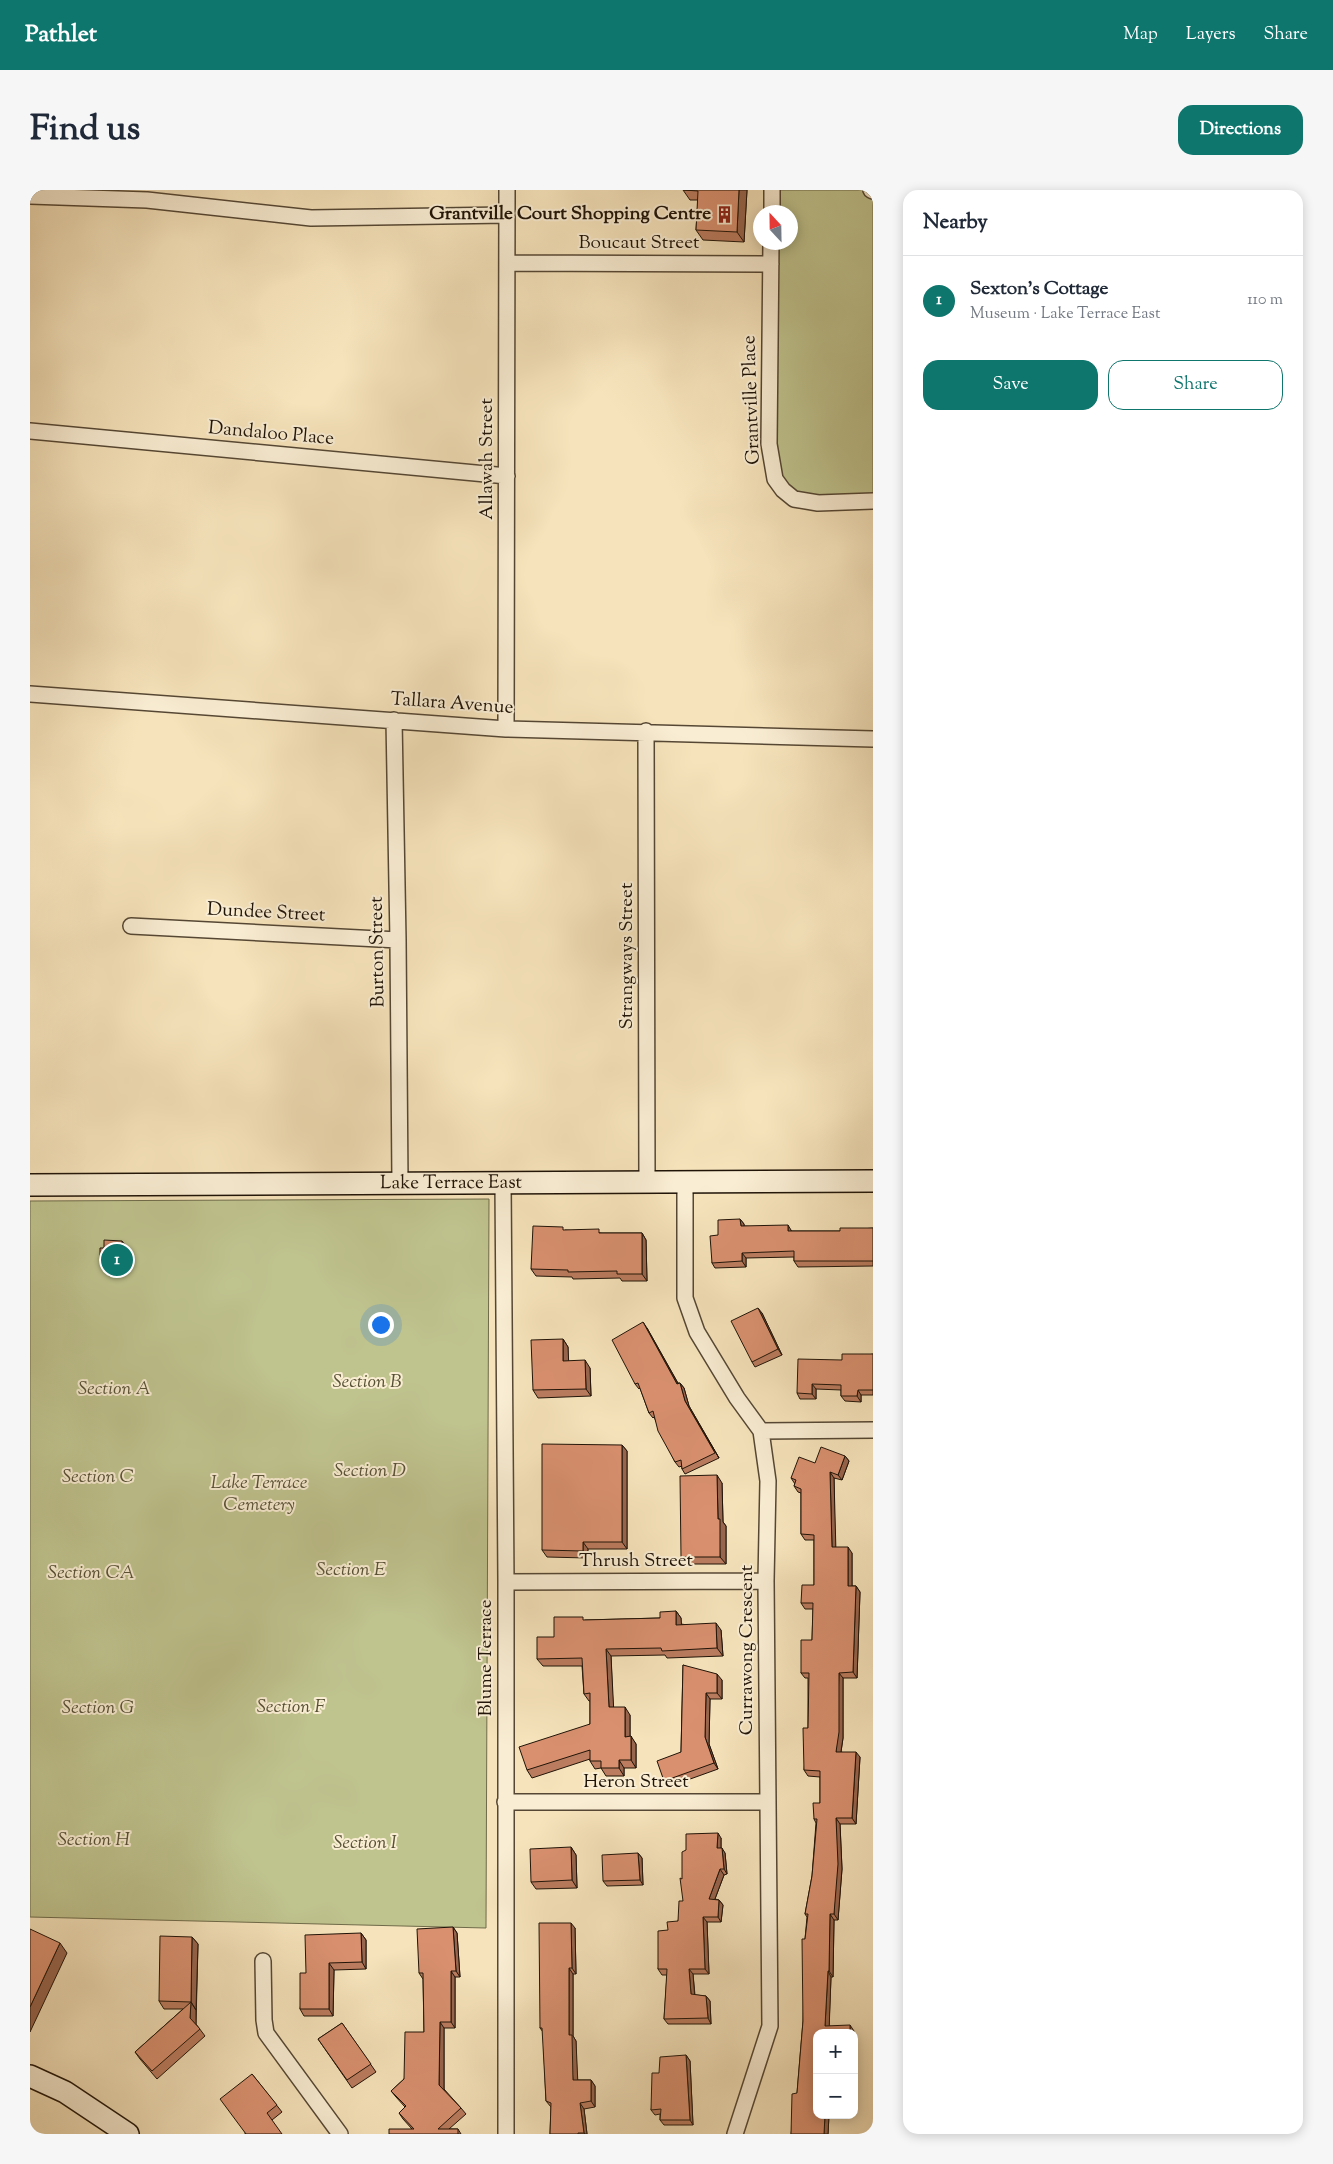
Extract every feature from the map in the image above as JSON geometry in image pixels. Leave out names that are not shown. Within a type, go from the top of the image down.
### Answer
[{"type":"street","name":"Allawah Street","points":[[506,729],[507,190]]},
{"type":"street","points":[[772,190],[772,205]]},
{"type":"street","points":[[30,196],[148,200],[311,218],[507,216]]},
{"type":"street","name":"Grantville Place","points":[[771,250],[769,444],[775,479],[783,490],[794,499],[818,503],[873,501]]},
{"type":"street","name":"Boucaut Street","points":[[507,263],[771,264]]},
{"type":"street","name":"Dandaloo Place","points":[[30,431],[507,476]]},
{"type":"street","name":"Tallara Avenue","points":[[30,694],[506,729],[873,739]]},
{"type":"street","name":"Burton Street","points":[[394,720],[400,1183]]},
{"type":"street","name":"Strangways Street","points":[[646,732],[647,1181]]},
{"type":"street","name":"Dundee Street","points":[[131,926],[398,940]]},
{"type":"street","name":"Lake Terrace East","points":[[30,1185],[873,1180]]},
{"type":"street","name":"Currawong Crescent","points":[[685,1181],[685,1298],[697,1332],[737,1398],[761,1431],[768,1481],[766,1581],[770,2026],[735,2134]]},
{"type":"street","name":"Blume Terrace","points":[[503,1183],[506,1582],[506,2134]]},
{"type":"street","points":[[761,1431],[873,1430]]},
{"type":"street","name":"Thrush Street","points":[[506,1582],[766,1581]]},
{"type":"street","name":"Heron Street","points":[[506,1802],[767,1802]]},
{"type":"street","points":[[263,1961],[266,2032],[340,2134]]},
{"type":"street","points":[[30,2076],[64,2092],[128,2134]]},
{"type":"green space","points":[[776,190],[864,190],[873,198],[873,499],[834,500],[806,497],[784,485],[777,471],[773,447],[775,250],[798,250],[798,205],[776,205]]},
{"type":"green space","name":"Lake Terrace Cemetery","points":[[489,1199],[486,1928],[30,1917],[30,1201]]},
{"type":"building","points":[[684,190],[739,190],[737,232],[696,230],[698,191]]},
{"type":"building","points":[[740,1219],[741,1226],[788,1225],[788,1231],[840,1231],[840,1228],[873,1228],[873,1261],[794,1261],[794,1251],[742,1253],[742,1261],[712,1263],[710,1236],[718,1235],[718,1220]]},
{"type":"building","points":[[533,1226],[563,1227],[563,1230],[599,1229],[599,1233],[642,1233],[642,1274],[617,1274],[617,1271],[568,1272],[568,1270],[531,1269]]},
{"type":"building","points":[[104,1240],[122,1241],[121,1271],[106,1271],[106,1263],[100,1263],[100,1248],[104,1248]]},
{"type":"building","points":[[758,1308],[778,1349],[752,1362],[731,1321]]},
{"type":"building","points":[[643,1322],[677,1384],[680,1383],[685,1401],[715,1453],[682,1469],[681,1460],[675,1462],[658,1431],[653,1411],[649,1413],[638,1383],[635,1384],[612,1340]]},
{"type":"building","points":[[563,1339],[563,1361],[585,1360],[586,1389],[533,1390],[531,1340]]},
{"type":"building","points":[[842,1354],[873,1354],[873,1390],[858,1390],[857,1396],[841,1396],[841,1385],[812,1384],[812,1394],[797,1393],[798,1359],[842,1360]]},
{"type":"building","points":[[542,1444],[622,1445],[622,1542],[583,1542],[583,1551],[542,1550]]},
{"type":"building","points":[[821,1447],[845,1456],[838,1475],[830,1472],[832,1547],[848,1547],[848,1586],[856,1586],[853,1672],[839,1673],[839,1732],[836,1752],[856,1752],[852,1818],[836,1818],[838,1864],[834,1914],[830,1914],[829,1971],[825,2026],[850,2025],[850,2029],[813,2029],[813,2119],[825,2119],[824,2134],[791,2134],[792,2094],[797,2093],[803,2021],[802,1939],[805,1939],[808,1914],[805,1914],[812,1876],[817,1819],[814,1819],[813,1803],[820,1803],[820,1771],[804,1770],[803,1728],[808,1728],[809,1673],[801,1673],[801,1640],[812,1640],[813,1603],[801,1603],[802,1585],[814,1585],[814,1535],[801,1534],[801,1489],[794,1486],[796,1480],[791,1478],[799,1457],[815,1463]]},
{"type":"building","points":[[717,1475],[720,1557],[681,1557],[680,1476]]},
{"type":"building","points":[[676,1611],[676,1625],[716,1623],[717,1648],[662,1651],[661,1648],[606,1649],[609,1707],[625,1707],[625,1737],[631,1736],[631,1760],[619,1760],[619,1768],[601,1768],[601,1761],[590,1761],[590,1750],[527,1770],[519,1747],[590,1724],[590,1693],[584,1694],[582,1658],[537,1659],[537,1637],[554,1637],[554,1617],[583,1617],[583,1620],[660,1618],[660,1612]]},
{"type":"building","points":[[683,1665],[717,1674],[717,1693],[706,1693],[705,1737],[714,1763],[664,1781],[657,1761],[681,1752]]},
{"type":"building","points":[[718,1833],[717,1848],[722,1848],[724,1869],[720,1869],[709,1899],[719,1900],[718,1917],[703,1917],[705,1969],[689,1969],[691,1994],[706,1996],[708,2018],[664,2019],[667,1969],[658,1969],[658,1931],[668,1930],[667,1922],[678,1921],[679,1901],[683,1901],[680,1878],[682,1879],[682,1852],[686,1850],[686,1834]]},
{"type":"building","points":[[571,1847],[572,1880],[531,1882],[530,1849]]},
{"type":"building","points":[[638,1853],[640,1880],[603,1881],[602,1855]]},
{"type":"building","points":[[539,1923],[571,1923],[572,1968],[569,1968],[569,2035],[572,2035],[573,2080],[591,2080],[591,2101],[580,2103],[584,2133],[550,2134],[551,2103],[546,2101],[542,2028],[540,2028]]},
{"type":"building","points":[[453,1927],[456,1971],[451,1971],[451,2022],[440,2022],[439,2085],[461,2108],[438,2129],[458,2129],[458,2134],[389,2134],[389,2129],[414,2129],[399,2113],[406,2106],[391,2091],[404,2079],[405,2032],[424,2032],[423,1973],[419,1973],[417,1929]]},
{"type":"building","points":[[30,1929],[60,1943],[30,2007]]},
{"type":"building","points":[[361,1933],[362,1962],[329,1963],[329,2009],[300,2009],[300,1973],[306,1973],[305,1935]]},
{"type":"building","points":[[160,1936],[192,1937],[191,2002],[159,2001]]},
{"type":"building","points":[[191,2002],[190,2018],[200,2029],[152,2071],[135,2052]]},
{"type":"building","points":[[342,2023],[371,2064],[347,2080],[318,2039]]},
{"type":"building","points":[[686,2055],[690,2120],[660,2120],[661,2109],[651,2110],[652,2073],[659,2073],[660,2057]]},
{"type":"building","points":[[252,2074],[277,2105],[267,2113],[282,2134],[246,2134],[220,2099]]},
{"type":"place","name":"Grantville Court Shopping Centre","points":[[725,214]]},
{"type":"place","name":"Sexton's Cottage","points":[[117,1260]]},
{"type":"park label","name":"Section B","points":[[367,1382]]},
{"type":"park label","name":"Section A","points":[[114,1389]]},
{"type":"park label","name":"Section D","points":[[370,1471]]},
{"type":"park label","name":"Section C","points":[[98,1477]]},
{"type":"park label","name":"Section E","points":[[351,1570]]},
{"type":"park label","name":"Section CA","points":[[91,1573]]},
{"type":"park label","name":"Section F","points":[[291,1707]]},
{"type":"park label","name":"Section G","points":[[98,1708]]},
{"type":"park label","name":"Section H","points":[[94,1840]]},
{"type":"park label","name":"Section I","points":[[365,1843]]}]
